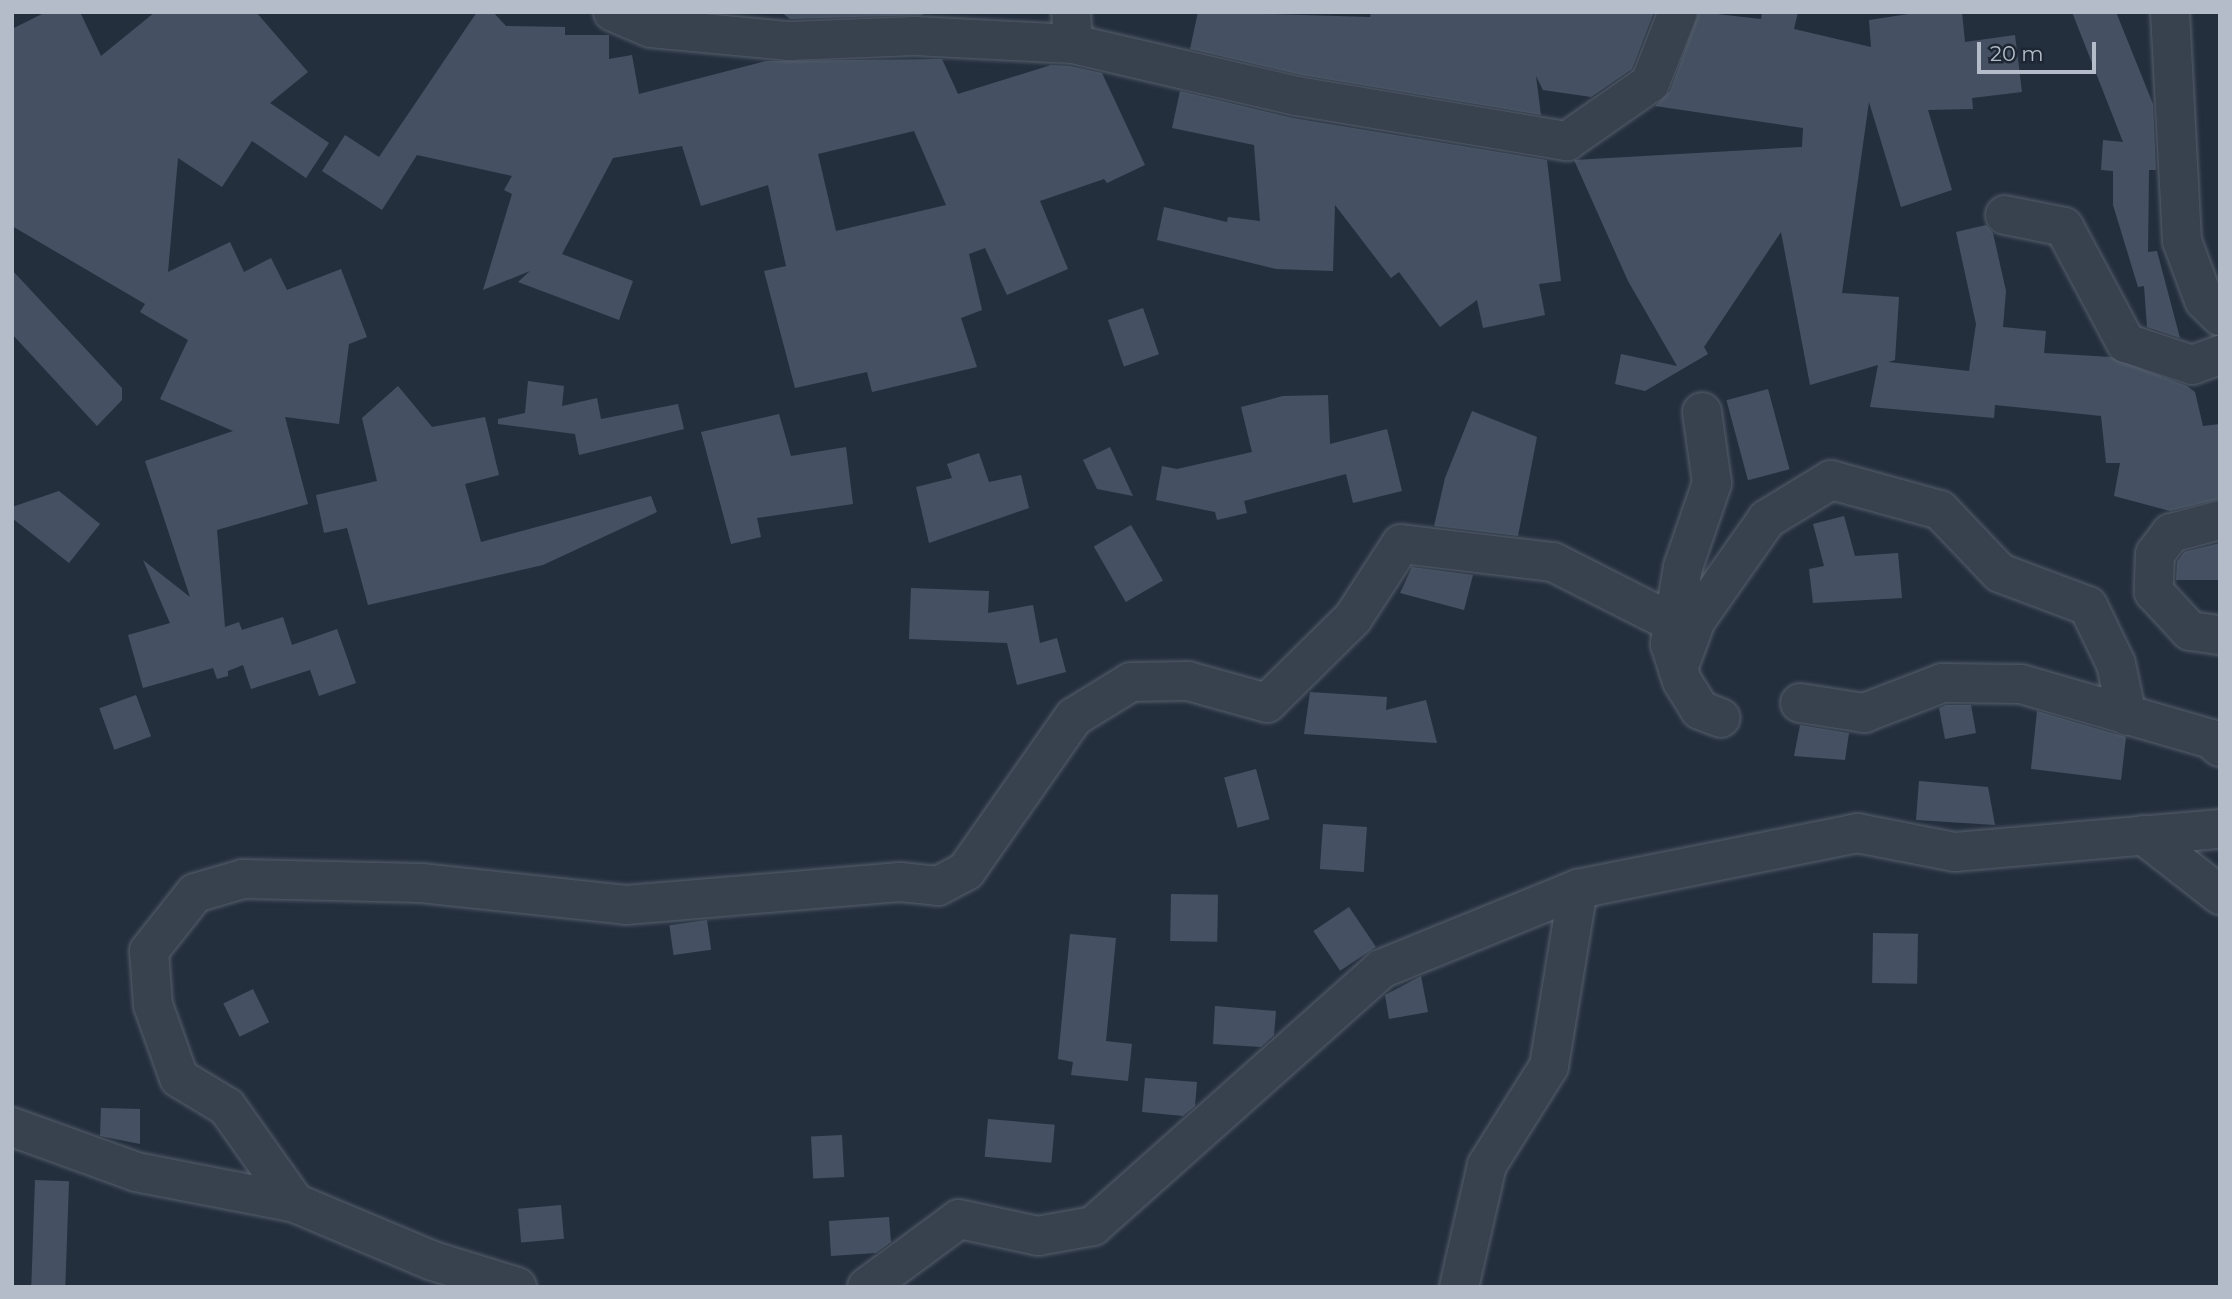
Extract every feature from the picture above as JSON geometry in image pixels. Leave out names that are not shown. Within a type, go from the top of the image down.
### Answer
[{"type":"street","points":[[613,12],[651,28],[789,41],[1072,28],[1297,96],[1567,141],[1650,83],[1678,12]]},
{"type":"street","points":[[2170,12],[2182,241],[2204,300],[2220,316]]},
{"type":"street","points":[[2005,215],[2064,227],[2126,343],[2192,365],[2220,355]]},
{"type":"street","points":[[1702,412],[1712,483],[1683,567],[1670,644],[1678,669],[1700,710],[1721,718]]},
{"type":"street","points":[[1678,669],[1696,620],[1767,519],[1831,480],[1940,510],[2000,573],[2088,606],[2116,664],[2127,716]]},
{"type":"street","points":[[2220,520],[2172,533],[2155,554],[2154,592],[2190,631],[2220,635]]},
{"type":"street","points":[[295,1203],[227,1107],[179,1078],[153,1005],[149,951],[195,893],[243,879],[421,883],[626,905],[900,882],[938,886],[966,871],[1074,717],[1131,682],[1188,681],[1267,703],[1353,618],[1401,544],[1553,562],[1673,623]]},
{"type":"street","points":[[1800,703],[1864,713],[1942,683],[2021,684],[2210,739],[2220,747]]},
{"type":"street","points":[[867,1287],[959,1219],[1038,1236],[1093,1226],[1381,969],[1578,889],[1857,833],[1955,852],[2220,829]]},
{"type":"street","points":[[2143,835],[2220,895]]},
{"type":"street","points":[[1459,1287],[1487,1165],[1549,1066],[1578,889]]},
{"type":"street","points":[[12,1127],[136,1172],[295,1203],[433,1261],[517,1287]]},
{"type":"building","points":[[46,12],[80,12],[101,56],[155,12],[256,12],[308,72],[270,103],[329,143],[306,178],[252,141],[222,187],[178,158],[168,272],[230,242],[244,272],[271,258],[287,290],[341,269],[367,337],[349,344],[339,424],[285,417],[308,504],[217,530],[225,627],[239,622],[242,630],[283,617],[292,645],[337,629],[356,683],[319,696],[310,670],[251,689],[243,665],[228,671],[228,676],[217,679],[213,668],[143,688],[128,635],[170,623],[143,560],[190,597],[145,461],[233,431],[160,399],[188,340],[140,312],[145,304],[12,226],[12,29]]},
{"type":"building","points":[[477,12],[493,12],[506,26],[565,27],[565,35],[609,35],[609,59],[632,55],[639,94],[766,61],[942,59],[958,94],[1051,65],[1102,73],[1145,165],[1107,183],[1104,179],[1040,201],[1068,269],[1007,295],[985,248],[969,254],[982,310],[961,318],[977,367],[872,392],[867,372],[795,388],[764,271],[786,266],[768,185],[701,206],[682,146],[613,158],[562,254],[633,281],[619,320],[518,282],[530,271],[483,290],[512,194],[504,190],[512,176],[417,155],[382,210],[322,171],[345,135],[379,157]],"holes":[[[914,131],[946,205],[836,231],[818,154]]]},
{"type":"building","points":[[781,12],[922,12],[923,15],[790,19]]},
{"type":"building","points":[[1198,12],[1370,17],[1371,12],[1654,12],[1632,69],[1591,97],[1543,90],[1536,76],[1541,115],[1301,75],[1190,49]]},
{"type":"building","points":[[1699,12],[1761,19],[1762,12],[1798,12],[1794,29],[1871,47],[1869,20],[1922,12],[1962,12],[1965,42],[2015,35],[2022,92],[1972,98],[1973,109],[1928,110],[1952,190],[1901,207],[1869,102],[1842,293],[1899,297],[1895,360],[1888,362],[1969,371],[1976,324],[1956,232],[1986,225],[1993,233],[2006,291],[2003,327],[2046,331],[2044,353],[2111,357],[2187,386],[2195,392],[2203,426],[2220,424],[2220,499],[2170,511],[2114,496],[2120,463],[2106,463],[2101,416],[1995,405],[1994,418],[1870,407],[1878,365],[1810,385],[1781,232],[1704,347],[1708,354],[1645,391],[1615,384],[1621,354],[1677,366],[1628,281],[1574,160],[1802,147],[1803,128],[1655,106],[1670,91]]},
{"type":"building","points":[[2072,12],[2116,12],[2153,104],[2156,170],[2149,170],[2148,252],[2157,251],[2180,338],[2147,327],[2144,286],[2138,287],[2113,205],[2113,171],[2101,170],[2103,140],[2123,142]]},
{"type":"building","points":[[1180,91],[1293,118],[1547,160],[1561,281],[1539,284],[1545,315],[1483,328],[1477,300],[1440,327],[1399,272],[1391,278],[1335,205],[1333,271],[1276,269],[1157,240],[1164,207],[1227,222],[1228,217],[1260,221],[1254,145],[1172,128]]},
{"type":"building","points":[[12,270],[122,388],[122,400],[97,426],[12,334]]},
{"type":"building","points":[[1143,308],[1159,354],[1124,366],[1108,320]]},
{"type":"building","points":[[528,381],[564,386],[562,406],[597,398],[601,419],[678,404],[684,429],[579,455],[575,434],[498,424],[498,419],[525,413]]},
{"type":"building","points":[[398,386],[432,427],[485,417],[499,475],[465,484],[481,542],[651,496],[657,512],[543,565],[368,605],[347,528],[324,533],[316,495],[377,481],[362,418]]},
{"type":"building","points":[[1768,389],[1789,469],[1748,480],[1726,400]]},
{"type":"building","points":[[1328,395],[1330,444],[1387,429],[1402,491],[1353,503],[1346,474],[1244,501],[1247,513],[1217,520],[1215,512],[1156,500],[1162,466],[1177,469],[1252,452],[1241,407],[1283,396]]},
{"type":"building","points":[[1472,411],[1537,437],[1518,536],[1434,526],[1445,478]]},
{"type":"building","points":[[779,414],[791,456],[846,447],[853,504],[757,518],[761,537],[731,544],[701,432]]},
{"type":"building","points":[[1110,447],[1133,496],[1097,489],[1083,460]]},
{"type":"building","points":[[979,453],[989,482],[1021,475],[1029,508],[929,543],[916,487],[952,478],[947,464]]},
{"type":"building","points":[[59,491],[100,524],[69,563],[12,518],[12,507]]},
{"type":"building","points":[[1844,516],[1855,556],[1898,553],[1902,598],[1813,603],[1809,569],[1824,566],[1813,524]]},
{"type":"building","points":[[1131,525],[1163,580],[1126,602],[1094,546]]},
{"type":"building","points":[[2220,543],[2220,580],[2176,580],[2177,562],[2184,552]]},
{"type":"building","points":[[1412,567],[1473,575],[1464,610],[1400,593]]},
{"type":"building","points":[[911,588],[989,591],[988,613],[1033,605],[1040,643],[1057,638],[1066,672],[1017,685],[1007,643],[909,639]]},
{"type":"building","points":[[1310,692],[1387,697],[1386,710],[1426,700],[1437,743],[1304,734]]},
{"type":"building","points":[[136,695],[151,736],[114,750],[99,708]]},
{"type":"building","points":[[1946,705],[1971,705],[1976,733],[1945,739],[1939,708]]},
{"type":"building","points":[[2037,711],[2126,737],[2121,780],[2031,769]]},
{"type":"building","points":[[1800,725],[1849,733],[1845,760],[1794,756]]},
{"type":"building","points":[[1256,769],[1269,819],[1238,828],[1224,778]]},
{"type":"building","points":[[1919,781],[1988,787],[1995,825],[1916,820]]},
{"type":"building","points":[[1323,824],[1367,827],[1364,872],[1320,869]]},
{"type":"building","points":[[1171,894],[1218,895],[1217,942],[1170,941]]},
{"type":"building","points":[[1349,907],[1376,947],[1340,971],[1313,931]]},
{"type":"building","points":[[707,920],[711,950],[674,955],[669,925]]},
{"type":"building","points":[[1873,933],[1918,934],[1917,984],[1872,983]]},
{"type":"building","points":[[1070,934],[1116,938],[1106,1041],[1132,1044],[1128,1081],[1071,1075],[1073,1062],[1058,1059]]},
{"type":"building","points":[[1421,976],[1428,1012],[1389,1019],[1385,995]]},
{"type":"building","points":[[253,989],[269,1022],[240,1037],[223,1003]]},
{"type":"building","points":[[1215,1006],[1276,1011],[1274,1035],[1261,1047],[1213,1044]]},
{"type":"building","points":[[1145,1078],[1197,1082],[1195,1106],[1183,1116],[1142,1112]]},
{"type":"building","points":[[101,1108],[140,1109],[140,1144],[100,1136]]},
{"type":"building","points":[[988,1119],[1055,1125],[1051,1163],[985,1157]]},
{"type":"building","points":[[842,1135],[844,1177],[813,1179],[811,1137]]},
{"type":"building","points":[[35,1180],[69,1181],[65,1287],[31,1287]]},
{"type":"building","points":[[561,1205],[564,1239],[521,1243],[518,1209]]},
{"type":"building","points":[[889,1217],[891,1242],[876,1253],[831,1256],[829,1221]]}]
